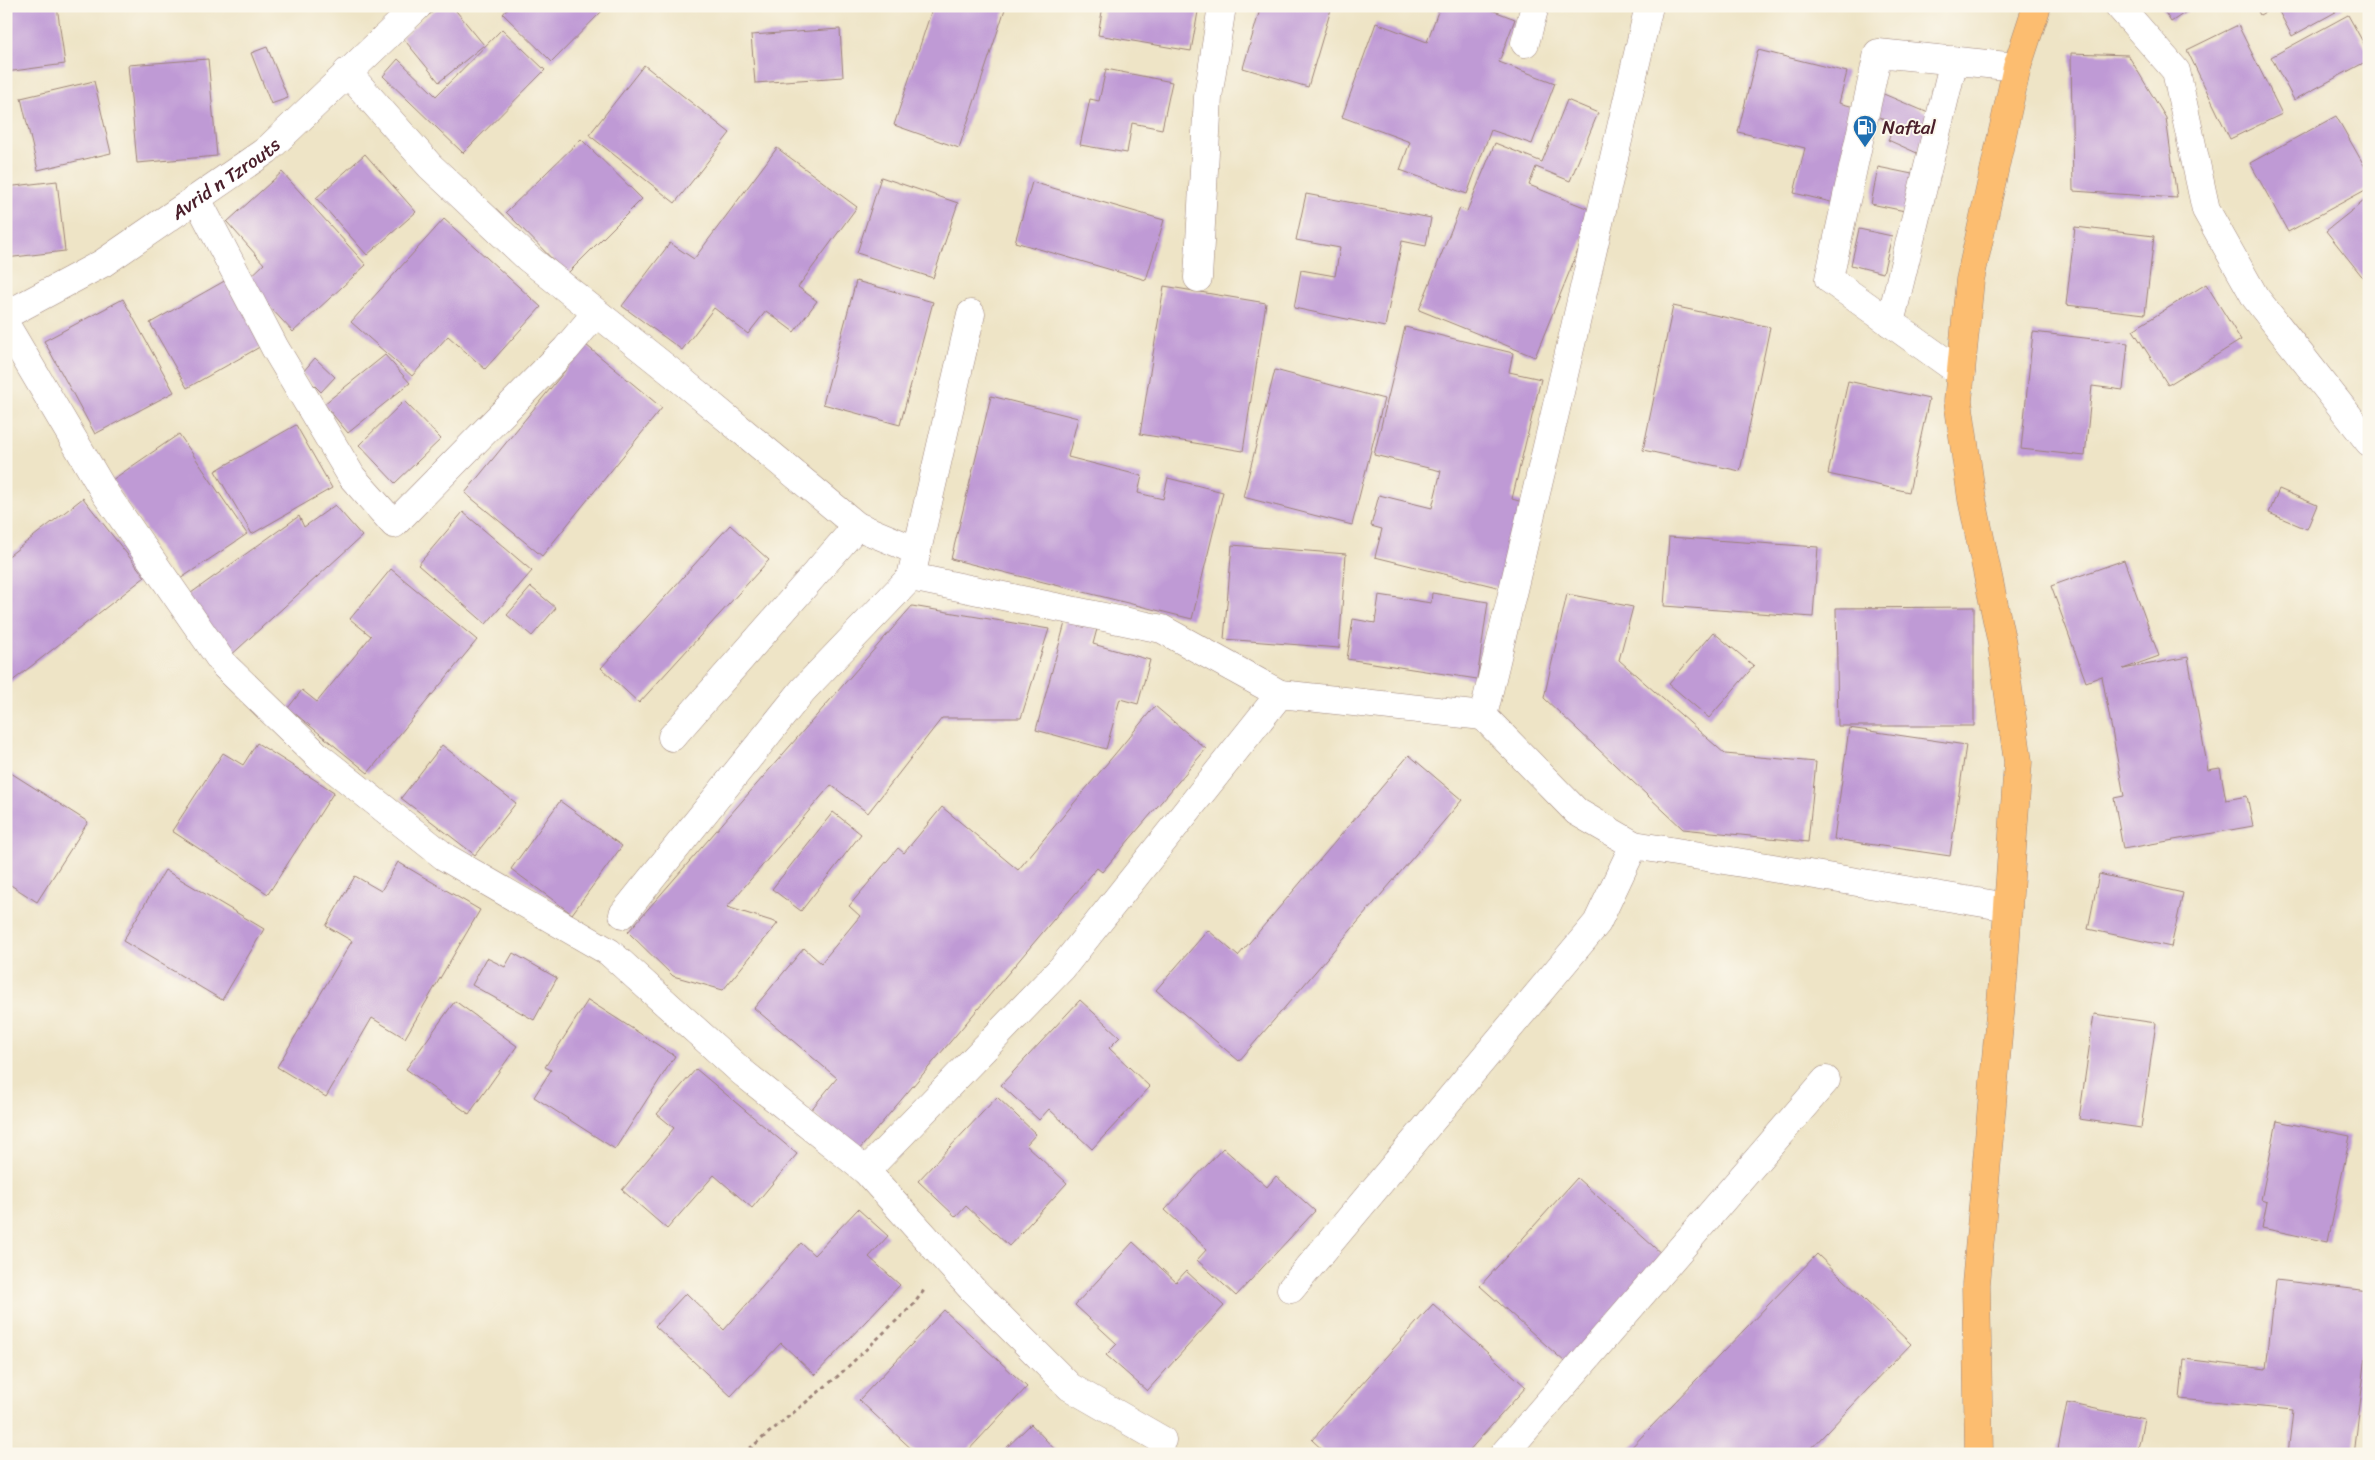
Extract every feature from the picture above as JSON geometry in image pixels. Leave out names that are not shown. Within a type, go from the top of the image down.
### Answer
[{"type":"main road","points":[[1980,1454],[1976,1284],[2008,907],[2018,762],[2002,644],[1970,490],[1958,401],[1970,280],[2017,67],[2037,6]]},
{"type":"street","name":"Avrid n Tzrouts","points":[[6,316],[104,264],[267,150],[418,6]]},
{"type":"street","points":[[1198,278],[1208,98],[1222,6]]},
{"type":"street","points":[[1525,43],[1534,6]]},
{"type":"street","points":[[1483,716],[1558,402],[1649,6]]},
{"type":"street","points":[[2119,6],[2176,70],[2206,210],[2255,297],[2369,442]]},
{"type":"street","points":[[1961,373],[1829,279],[1878,53],[2017,67]]},
{"type":"street","points":[[1890,323],[1954,60]]},
{"type":"street","points":[[347,72],[430,166],[528,258],[857,526],[917,551]]},
{"type":"street","points":[[197,199],[275,348],[348,469],[394,524],[566,349],[596,313]]},
{"type":"street","points":[[623,914],[803,690],[911,577],[971,314]]},
{"type":"street","points":[[6,325],[105,493],[225,666],[319,757],[445,857],[609,952],[742,1072],[866,1171],[973,1290],[1070,1387],[1162,1440]]},
{"type":"street","points":[[672,737],[857,526]]},
{"type":"street","points":[[911,577],[1162,629],[1280,694],[1483,716],[1577,812],[1634,845],[2008,907]]},
{"type":"street","points":[[866,1171],[1062,968],[1280,694]]},
{"type":"street","points":[[1291,1289],[1597,923],[1634,845]]},
{"type":"street","points":[[1504,1454],[1826,1080]]},
{"type":"path","points":[[743,1454],[838,1376],[913,1305],[946,1260]]},
{"type":"building","points":[[6,6],[57,6],[65,64],[6,72]]},
{"type":"building","points":[[440,6],[452,6],[484,45],[439,82],[402,37]]},
{"type":"building","points":[[510,6],[604,6],[605,8],[552,62],[503,14]]},
{"type":"building","points":[[933,6],[1006,6],[959,148],[894,125]]},
{"type":"building","points":[[1103,6],[1199,6],[1191,51],[1098,35]]},
{"type":"building","points":[[1261,6],[1332,6],[1308,87],[1243,68]]},
{"type":"building","points":[[1440,6],[1481,6],[1515,19],[1499,62],[1555,83],[1532,144],[1491,130],[1467,194],[1400,170],[1410,142],[1342,117],[1376,23],[1427,42]]},
{"type":"building","points":[[2161,6],[2195,6],[2171,22]]},
{"type":"building","points":[[2255,6],[2276,6],[2260,15]]},
{"type":"building","points":[[2276,6],[2342,6],[2343,8],[2292,36]]},
{"type":"building","points":[[2348,15],[2369,53],[2369,60],[2294,100],[2271,57]]},
{"type":"building","points":[[2238,25],[2282,114],[2230,139],[2187,50]]},
{"type":"building","points":[[502,29],[545,70],[463,153],[383,76],[398,59],[436,96]]},
{"type":"building","points":[[840,29],[843,77],[755,83],[751,35]]},
{"type":"building","points":[[267,47],[288,98],[271,104],[251,53]]},
{"type":"building","points":[[1758,50],[1847,72],[1839,103],[1862,109],[1839,204],[1794,193],[1805,148],[1738,132]]},
{"type":"building","points":[[2071,53],[2128,55],[2166,118],[2177,198],[2073,191]]},
{"type":"building","points":[[208,59],[217,156],[137,163],[128,65]]},
{"type":"building","points":[[644,65],[730,133],[675,203],[589,135]]},
{"type":"building","points":[[1106,69],[1172,82],[1162,129],[1132,123],[1127,153],[1080,145],[1090,99],[1099,101]]},
{"type":"building","points":[[94,81],[111,153],[38,170],[21,98]]},
{"type":"building","points":[[1879,92],[1933,115],[1917,153],[1888,140],[1895,124],[1870,113]]},
{"type":"building","points":[[1567,100],[1598,113],[1570,181],[1536,167],[1529,185],[1594,211],[1535,357],[1419,310],[1460,208],[1467,211],[1495,143],[1542,162]]},
{"type":"building","points":[[2336,116],[2369,174],[2369,188],[2288,232],[2250,163]]},
{"type":"building","points":[[581,139],[642,199],[567,274],[506,212]]},
{"type":"building","points":[[777,148],[857,207],[798,287],[817,301],[794,332],[766,311],[748,334],[714,308],[682,350],[622,306],[670,243],[694,259]]},
{"type":"building","points":[[365,154],[416,212],[367,255],[316,198]]},
{"type":"building","points":[[1878,167],[1912,174],[1905,211],[1871,204]]},
{"type":"building","points":[[282,172],[366,265],[293,332],[246,281],[264,264],[227,222]]},
{"type":"building","points":[[881,177],[958,203],[933,278],[857,253]]},
{"type":"building","points":[[57,181],[65,251],[6,258],[6,187]]},
{"type":"building","points":[[1032,182],[1164,220],[1146,280],[1015,242]]},
{"type":"building","points":[[1306,194],[1431,218],[1426,246],[1402,241],[1385,327],[1294,308],[1301,270],[1335,276],[1340,248],[1296,240]]},
{"type":"building","points":[[2369,197],[2369,285],[2326,231]]},
{"type":"building","points":[[444,219],[541,307],[485,369],[448,336],[412,376],[351,322]]},
{"type":"building","points":[[2075,227],[2154,236],[2145,314],[2066,305]]},
{"type":"building","points":[[1859,229],[1892,236],[1883,273],[1851,265]]},
{"type":"building","points":[[228,279],[265,344],[187,388],[150,323]]},
{"type":"building","points":[[856,281],[933,302],[900,425],[823,404]]},
{"type":"building","points":[[2206,284],[2241,340],[2168,385],[2133,330]]},
{"type":"building","points":[[1164,286],[1266,303],[1243,451],[1140,434]]},
{"type":"building","points":[[123,299],[174,392],[95,434],[44,341]]},
{"type":"building","points":[[1673,306],[1770,327],[1740,471],[1643,450]]},
{"type":"building","points":[[1405,327],[1513,353],[1509,372],[1541,379],[1512,499],[1526,503],[1505,589],[1375,557],[1382,529],[1371,526],[1379,495],[1432,508],[1441,471],[1374,455]]},
{"type":"building","points":[[2033,332],[2128,343],[2123,390],[2092,386],[2085,456],[2021,449]]},
{"type":"building","points":[[586,345],[662,408],[542,556],[465,493]]},
{"type":"building","points":[[385,355],[410,383],[348,433],[324,404]]},
{"type":"building","points":[[315,358],[335,377],[321,392],[302,373]]},
{"type":"building","points":[[1275,370],[1384,399],[1352,525],[1243,497]]},
{"type":"building","points":[[1848,381],[1929,399],[1909,492],[1828,474]]},
{"type":"building","points":[[991,396],[1078,418],[1068,457],[1142,476],[1138,493],[1163,499],[1168,478],[1223,492],[1192,619],[951,559]]},
{"type":"building","points":[[404,401],[441,439],[395,483],[359,445]]},
{"type":"building","points":[[296,425],[332,488],[252,534],[215,471]]},
{"type":"building","points":[[179,434],[247,534],[180,579],[112,480]]},
{"type":"building","points":[[2279,489],[2317,505],[2307,529],[2269,513]]},
{"type":"building","points":[[83,498],[145,577],[6,686],[6,558]]},
{"type":"building","points":[[335,505],[362,536],[228,658],[184,598],[299,516],[304,527]]},
{"type":"building","points":[[463,512],[532,571],[486,624],[418,565]]},
{"type":"building","points":[[730,525],[769,560],[639,703],[601,668]]},
{"type":"building","points":[[1669,537],[1818,547],[1813,617],[1664,606]]},
{"type":"building","points":[[1232,545],[1346,554],[1339,648],[1224,639]]},
{"type":"building","points":[[2124,560],[2159,656],[2123,669],[2188,657],[2208,770],[2220,768],[2226,800],[2247,796],[2253,826],[2123,849],[2114,798],[2124,796],[2102,676],[2086,682],[2051,586]]},
{"type":"building","points":[[391,569],[477,640],[368,773],[288,708],[302,690],[317,702],[371,636],[350,619]]},
{"type":"building","points":[[531,587],[556,608],[532,636],[507,615]]},
{"type":"building","points":[[1432,593],[1488,602],[1477,679],[1347,659],[1353,619],[1375,623],[1379,595],[1431,603]]},
{"type":"building","points":[[1567,594],[1633,607],[1619,660],[1725,754],[1816,762],[1808,842],[1683,829],[1544,698]]},
{"type":"building","points":[[912,606],[1049,629],[1021,718],[942,718],[868,813],[831,785],[727,907],[778,923],[723,990],[673,976],[628,932]]},
{"type":"building","points":[[1974,607],[1974,726],[1838,726],[1836,608]]},
{"type":"building","points":[[1066,619],[1097,629],[1093,644],[1150,660],[1138,704],[1120,699],[1106,749],[1036,730]]},
{"type":"building","points":[[1713,632],[1754,666],[1709,718],[1669,684]]},
{"type":"building","points":[[1155,706],[1206,749],[1102,872],[1097,868],[858,1151],[810,1111],[837,1078],[754,1008],[804,948],[821,963],[860,916],[849,906],[898,848],[904,853],[942,807],[1018,870]]},
{"type":"building","points":[[1849,728],[1966,745],[1950,856],[1834,839]]},
{"type":"building","points":[[257,743],[334,792],[268,894],[172,831],[223,753],[243,765]]},
{"type":"building","points":[[442,745],[516,803],[475,855],[401,798]]},
{"type":"building","points":[[1409,755],[1462,800],[1239,1061],[1156,990],[1208,930],[1238,956]]},
{"type":"building","points":[[11,773],[88,822],[37,902],[6,882],[6,780]]},
{"type":"building","points":[[560,801],[622,846],[572,914],[511,869]]},
{"type":"building","points":[[833,812],[861,834],[801,911],[772,889]]},
{"type":"building","points":[[398,862],[480,910],[405,1038],[372,1018],[326,1097],[277,1067],[352,941],[326,926],[355,876],[381,891]]},
{"type":"building","points":[[165,870],[264,929],[222,1000],[123,941]]},
{"type":"building","points":[[2099,874],[2183,893],[2171,947],[2088,929]]},
{"type":"building","points":[[513,953],[557,978],[534,1020],[472,985],[487,958],[505,967]]},
{"type":"building","points":[[588,1000],[675,1056],[615,1149],[534,1097],[551,1070],[545,1067]]},
{"type":"building","points":[[1080,1000],[1120,1037],[1109,1048],[1150,1087],[1092,1149],[1049,1109],[1039,1120],[1001,1085]]},
{"type":"building","points":[[455,1001],[517,1046],[469,1114],[406,1069]]},
{"type":"building","points":[[2094,1014],[2156,1023],[2141,1128],[2079,1119]]},
{"type":"building","points":[[696,1069],[797,1154],[752,1208],[714,1175],[667,1229],[622,1190],[674,1128],[657,1114]]},
{"type":"building","points":[[997,1097],[1036,1134],[1026,1145],[1067,1183],[1009,1246],[966,1206],[956,1217],[918,1181]]},
{"type":"building","points":[[2277,1121],[2350,1136],[2328,1242],[2262,1228],[2267,1202],[2261,1200]]},
{"type":"building","points":[[1223,1148],[1267,1187],[1276,1176],[1315,1211],[1236,1296],[1197,1260],[1207,1249],[1165,1210]]},
{"type":"building","points":[[1577,1178],[1663,1255],[1566,1363],[1480,1286]]},
{"type":"building","points":[[858,1209],[888,1236],[869,1257],[900,1285],[815,1375],[781,1343],[731,1396],[655,1326],[686,1293],[724,1330],[801,1243],[814,1255]]},
{"type":"building","points":[[1133,1242],[1176,1282],[1186,1271],[1224,1306],[1147,1391],[1106,1355],[1117,1344],[1075,1305]]},
{"type":"building","points":[[1817,1254],[1911,1344],[1806,1454],[1625,1454]]},
{"type":"building","points":[[2276,1280],[2369,1291],[2369,1331],[2354,1454],[2288,1454],[2293,1410],[2180,1399],[2184,1359],[2266,1369]]},
{"type":"building","points":[[1433,1304],[1526,1387],[1466,1454],[1327,1454],[1312,1440]]},
{"type":"building","points":[[944,1310],[1027,1387],[965,1454],[917,1454],[859,1400]]},
{"type":"building","points":[[2067,1403],[2144,1419],[2137,1454],[2057,1454]]},
{"type":"building","points":[[1031,1424],[1059,1454],[1000,1454]]},
{"type":"place","name":"Naftal","points":[[1865,148]]}]
